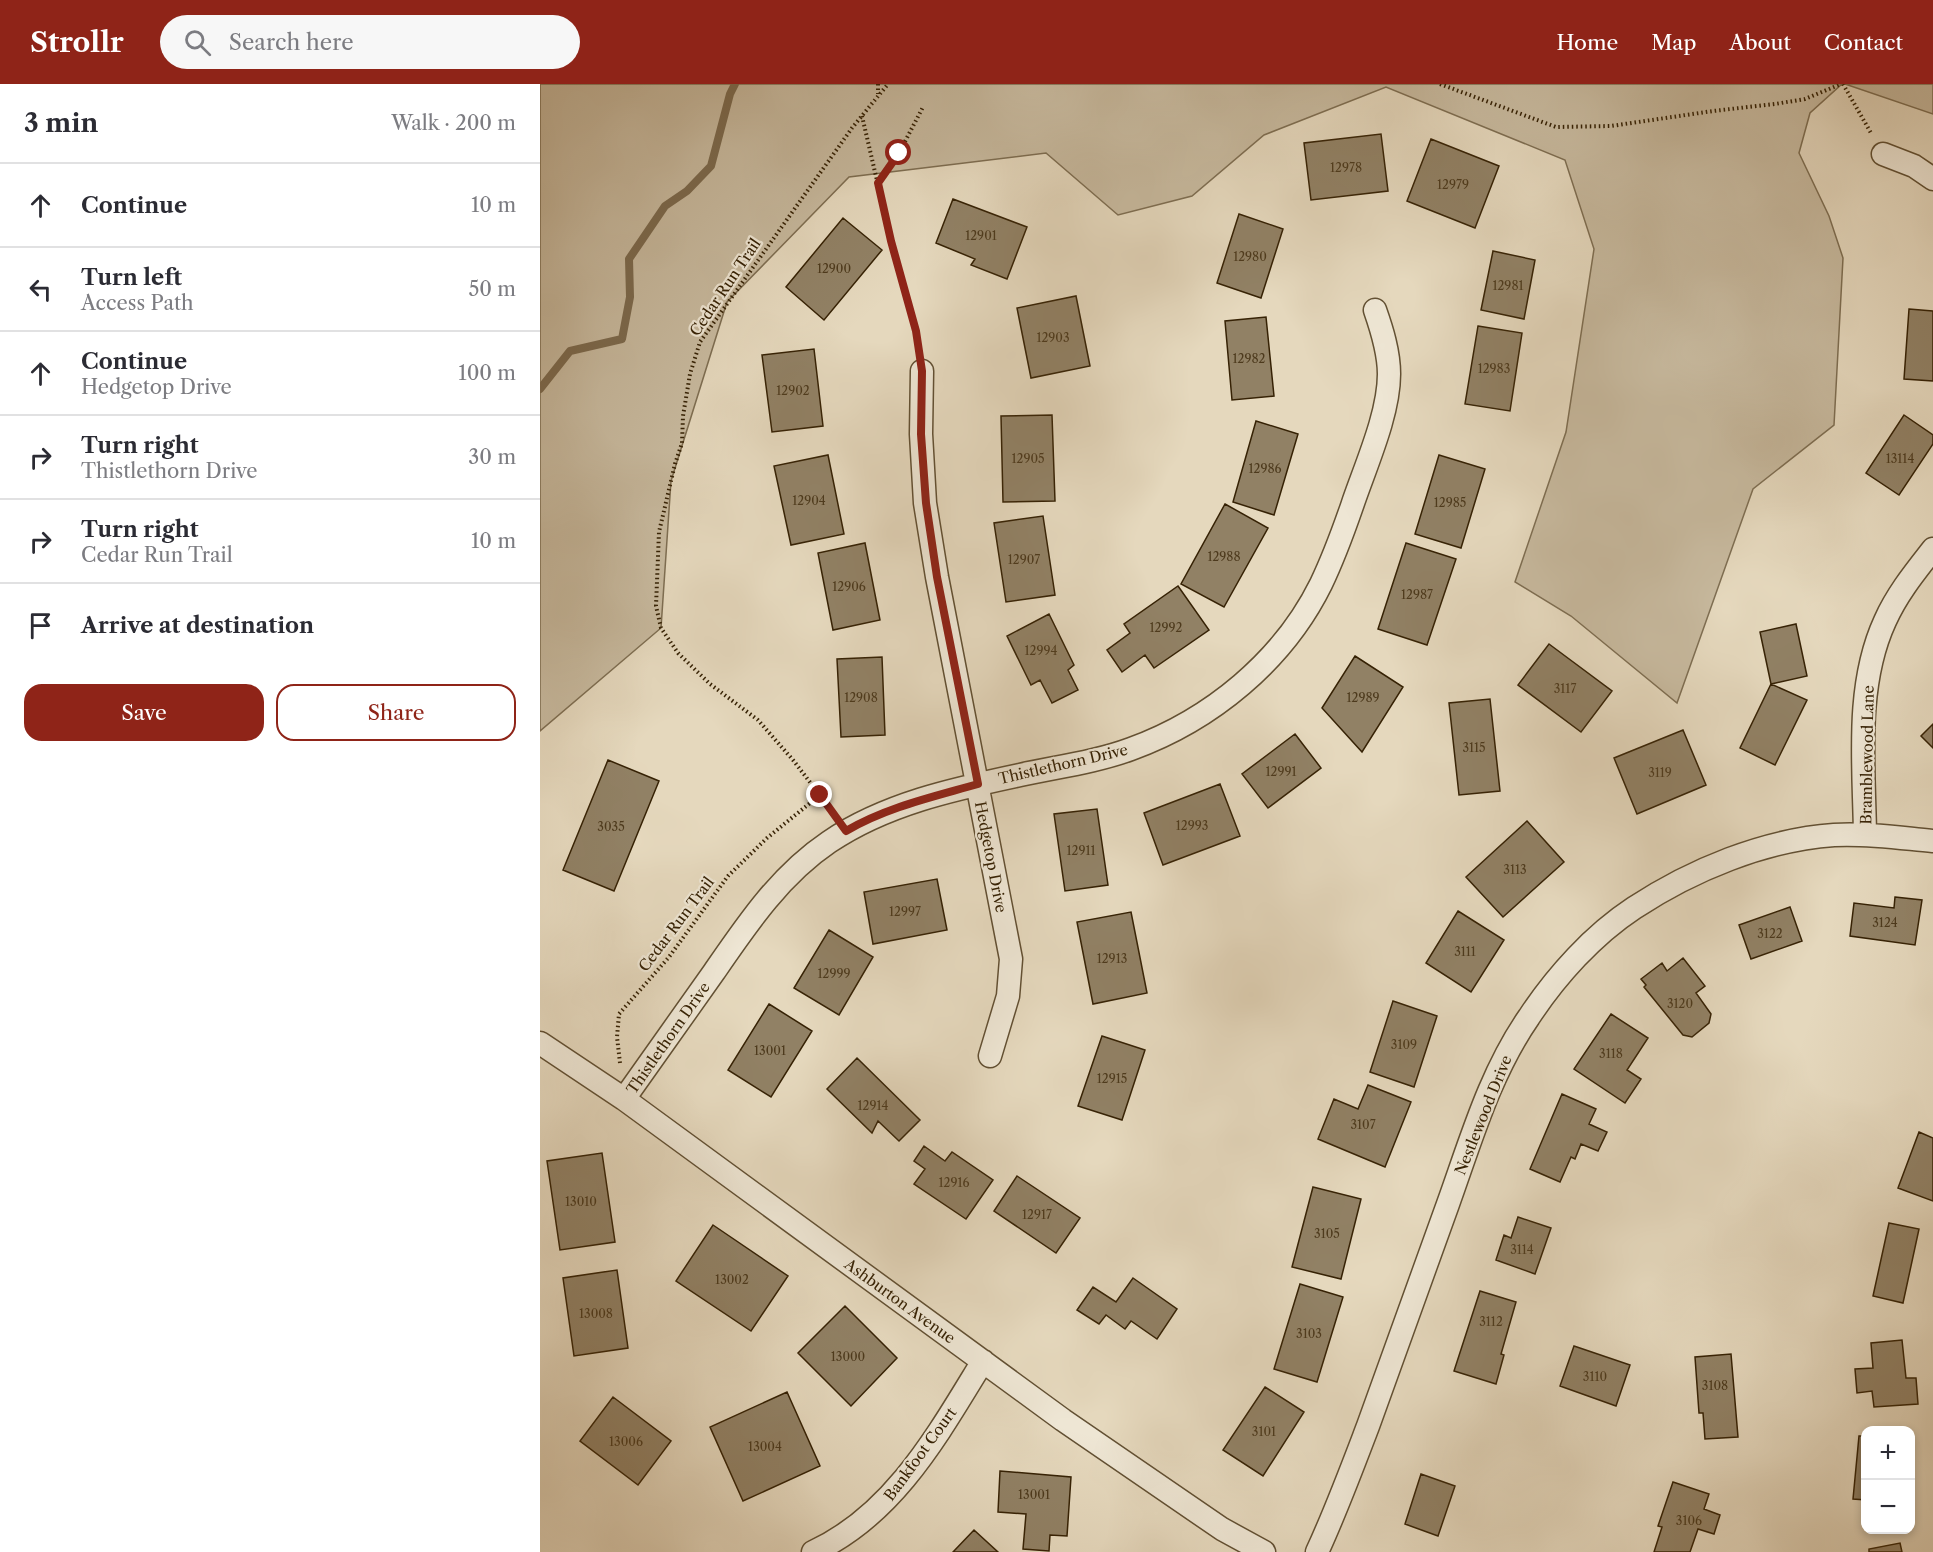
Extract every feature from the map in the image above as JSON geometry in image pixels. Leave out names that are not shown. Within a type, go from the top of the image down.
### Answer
[{"type":"street","points":[[1882,154],[1914,166],[1933,179]]},
{"type":"street","name":"Thistlethorn Drive","points":[[624,1099],[759,908],[790,874],[825,844],[861,822],[899,806],[978,784],[1130,750],[1181,727],[1217,705],[1251,677],[1279,648],[1321,584],[1343,532],[1386,405],[1389,373],[1384,336],[1375,310]]},
{"type":"street","name":"Hedgetop Drive","points":[[922,371],[921,434],[926,503],[937,577],[1011,959],[1008,996],[990,1056]]},
{"type":"street","name":"Bramblewood Lane","points":[[1864,834],[1864,733],[1868,682],[1875,648],[1884,622],[1905,583],[1933,549]]},
{"type":"street","name":"Nestlewood Drive","points":[[1317,1552],[1333,1518],[1370,1420],[1483,1106],[1505,1056],[1528,1017],[1551,987],[1589,945],[1632,909],[1678,882],[1727,861],[1778,844],[1832,835],[1864,834],[1933,841]]},
{"type":"street","name":"Ashburton Avenue","points":[[540,1043],[624,1099],[1063,1420],[1222,1529],[1264,1552]]},
{"type":"street","name":"Bankfoot Court","points":[[813,1552],[831,1544],[867,1519],[887,1500],[944,1423],[983,1361]]},
{"type":"path","points":[[878,84],[878,94]]},
{"type":"path","name":"Cedar Run Trail","points":[[846,831],[793,760],[758,720],[710,684],[678,653],[661,628],[656,606],[659,532],[682,443],[683,416],[690,374],[700,342],[862,115],[888,84]]},
{"type":"path","points":[[1440,84],[1556,127],[1611,126],[1775,104],[1805,99],[1842,84],[1882,154]]},
{"type":"path","points":[[878,183],[899,153],[923,107]]},
{"type":"path","points":[[862,115],[891,241],[916,331],[922,371]]},
{"type":"path","name":"Cedar Run Trail","points":[[624,1099],[617,1037],[619,1014],[669,957],[728,876],[767,838],[820,795]]},
{"type":"shaded area","points":[[540,84],[1842,84],[1810,113],[1799,153],[1829,216],[1843,258],[1834,425],[1753,489],[1677,703],[1571,616],[1515,582],[1566,432],[1594,249],[1565,160],[1386,87],[1264,135],[1192,196],[1118,215],[1046,153],[849,177],[727,302],[671,481],[661,628],[540,731]]},
{"type":"shaded area","points":[[1845,84],[1933,84],[1933,114]]},
{"type":"building","points":[[1381,134],[1388,191],[1311,200],[1304,143]]},
{"type":"building","points":[[1431,139],[1499,166],[1475,228],[1407,201]]},
{"type":"building","points":[[953,199],[1027,227],[1007,279],[971,265],[975,259],[936,243]]},
{"type":"building","points":[[1239,214],[1283,229],[1261,298],[1217,283]]},
{"type":"building","points":[[843,218],[882,250],[824,320],[786,287]]},
{"type":"building","points":[[1493,251],[1535,260],[1524,319],[1481,310]]},
{"type":"building","points":[[1076,296],[1090,366],[1031,378],[1017,308]]},
{"type":"building","points":[[1909,309],[1933,311],[1933,381],[1904,379]]},
{"type":"building","points":[[1266,317],[1274,396],[1232,400],[1225,321]]},
{"type":"building","points":[[1478,326],[1522,333],[1510,411],[1465,404]]},
{"type":"building","points":[[814,349],[823,426],[772,432],[762,355]]},
{"type":"building","points":[[1052,415],[1055,501],[1003,502],[1001,416]]},
{"type":"building","points":[[1904,415],[1933,435],[1933,444],[1899,495],[1866,473]]},
{"type":"building","points":[[1256,421],[1298,434],[1274,515],[1233,502]]},
{"type":"building","points":[[828,455],[844,534],[791,545],[774,466]]},
{"type":"building","points":[[1439,455],[1485,469],[1461,548],[1415,534]]},
{"type":"building","points":[[1225,504],[1268,528],[1224,607],[1181,584]]},
{"type":"building","points":[[1043,516],[1055,595],[1006,602],[994,523]]},
{"type":"building","points":[[865,543],[880,620],[833,630],[818,553]]},
{"type":"building","points":[[1406,543],[1456,559],[1427,645],[1378,629]]},
{"type":"building","points":[[1178,586],[1209,630],[1154,668],[1145,655],[1122,672],[1107,650],[1130,633],[1124,624]]},
{"type":"building","points":[[1049,614],[1074,665],[1068,670],[1078,690],[1052,703],[1040,680],[1031,685],[1007,636]]},
{"type":"building","points":[[1796,624],[1807,676],[1771,684],[1760,632]]},
{"type":"building","points":[[1549,644],[1612,691],[1581,732],[1518,685]]},
{"type":"building","points":[[1355,656],[1403,687],[1362,752],[1322,708]]},
{"type":"building","points":[[882,657],[885,735],[841,737],[837,659]]},
{"type":"building","points":[[1771,684],[1807,700],[1775,765],[1740,748]]},
{"type":"building","points":[[1490,699],[1500,791],[1459,795],[1449,703]]},
{"type":"building","points":[[1933,724],[1933,748],[1921,736]]},
{"type":"building","points":[[1683,730],[1706,785],[1637,814],[1614,758]]},
{"type":"building","points":[[1295,734],[1321,768],[1268,808],[1242,774]]},
{"type":"building","points":[[608,760],[659,781],[614,891],[563,870]]},
{"type":"building","points":[[1220,784],[1240,836],[1163,865],[1144,813]]},
{"type":"building","points":[[1097,809],[1108,885],[1065,891],[1054,814]]},
{"type":"building","points":[[1527,821],[1564,862],[1503,917],[1466,877]]},
{"type":"building","points":[[937,879],[947,930],[873,944],[864,892]]},
{"type":"building","points":[[1895,897],[1922,900],[1915,945],[1850,936],[1854,903],[1894,908]]},
{"type":"building","points":[[1790,907],[1802,941],[1751,959],[1739,925]]},
{"type":"building","points":[[1458,911],[1504,940],[1471,992],[1426,963]]},
{"type":"building","points":[[1131,912],[1147,993],[1093,1004],[1077,922]]},
{"type":"building","points":[[829,930],[873,957],[839,1015],[794,988]]},
{"type":"building","points":[[1683,958],[1705,986],[1696,993],[1711,1014],[1709,1023],[1692,1037],[1683,1035],[1644,987],[1646,985],[1641,979],[1662,963],[1667,971]]},
{"type":"building","points":[[1393,1001],[1437,1016],[1414,1087],[1370,1072]]},
{"type":"building","points":[[769,1004],[812,1031],[771,1097],[728,1070]]},
{"type":"building","points":[[1611,1014],[1648,1038],[1627,1070],[1641,1079],[1625,1103],[1574,1069]]},
{"type":"building","points":[[1102,1036],[1145,1050],[1122,1120],[1078,1106]]},
{"type":"building","points":[[857,1058],[920,1120],[899,1141],[878,1121],[872,1133],[827,1089]]},
{"type":"building","points":[[1368,1085],[1411,1102],[1385,1167],[1318,1139],[1334,1099],[1358,1109]]},
{"type":"building","points":[[1562,1094],[1596,1109],[1589,1124],[1607,1132],[1598,1151],[1581,1144],[1575,1159],[1571,1157],[1560,1182],[1530,1169]]},
{"type":"building","points":[[1919,1132],[1933,1138],[1933,1201],[1898,1188]]},
{"type":"building","points":[[924,1146],[945,1161],[952,1152],[993,1180],[966,1219],[914,1184],[925,1169],[914,1161]]},
{"type":"building","points":[[602,1153],[615,1242],[560,1250],[547,1161]]},
{"type":"building","points":[[1017,1176],[1080,1218],[1056,1253],[994,1211]]},
{"type":"building","points":[[1313,1187],[1361,1199],[1341,1279],[1292,1267]]},
{"type":"building","points":[[1518,1217],[1551,1228],[1535,1274],[1496,1260],[1504,1235],[1511,1238]]},
{"type":"building","points":[[1889,1223],[1919,1229],[1903,1303],[1873,1296]]},
{"type":"building","points":[[713,1225],[788,1276],[751,1331],[676,1281]]},
{"type":"building","points":[[617,1270],[628,1348],[574,1356],[563,1278]]},
{"type":"building","points":[[1133,1278],[1177,1309],[1157,1339],[1131,1321],[1125,1329],[1106,1315],[1099,1324],[1077,1310],[1093,1287],[1116,1302]]},
{"type":"building","points":[[1300,1284],[1343,1297],[1317,1382],[1274,1369]]},
{"type":"building","points":[[1480,1291],[1516,1302],[1501,1354],[1504,1355],[1496,1384],[1454,1371]]},
{"type":"building","points":[[845,1306],[897,1358],[851,1406],[798,1353]]},
{"type":"building","points":[[1902,1340],[1906,1378],[1916,1378],[1918,1404],[1874,1407],[1872,1391],[1857,1393],[1855,1369],[1873,1368],[1871,1343]]},
{"type":"building","points":[[1574,1346],[1630,1365],[1616,1406],[1560,1386]]},
{"type":"building","points":[[1731,1354],[1738,1437],[1705,1439],[1703,1413],[1699,1413],[1695,1357]]},
{"type":"building","points":[[1265,1387],[1304,1412],[1263,1476],[1223,1450]]},
{"type":"building","points":[[787,1392],[820,1466],[743,1501],[710,1427]]},
{"type":"building","points":[[613,1397],[671,1441],[638,1485],[580,1441]]},
{"type":"building","points":[[1859,1436],[1861,1436],[1861,1500],[1853,1499]]},
{"type":"building","points":[[1000,1471],[1071,1477],[1067,1536],[1050,1535],[1049,1551],[1023,1549],[1026,1514],[998,1512]]},
{"type":"building","points":[[1421,1474],[1455,1486],[1438,1536],[1405,1524]]},
{"type":"building","points":[[1673,1482],[1709,1494],[1704,1509],[1720,1515],[1714,1534],[1698,1529],[1690,1552],[1654,1552],[1662,1527],[1658,1526]]},
{"type":"building","points":[[974,1530],[998,1552],[953,1552]]},
{"type":"building","points":[[1900,1543],[1902,1552],[1869,1552],[1869,1549]]},
{"type":"waterway","points":[[540,389],[570,351],[622,339],[630,297],[629,259],[665,206],[687,191],[711,166],[730,94],[735,84]]},
{"type":"route","points":[[820,795],[846,831],[899,806],[978,784],[937,577],[926,503],[921,434],[922,371],[916,331],[891,241],[878,183],[899,153]]}]
